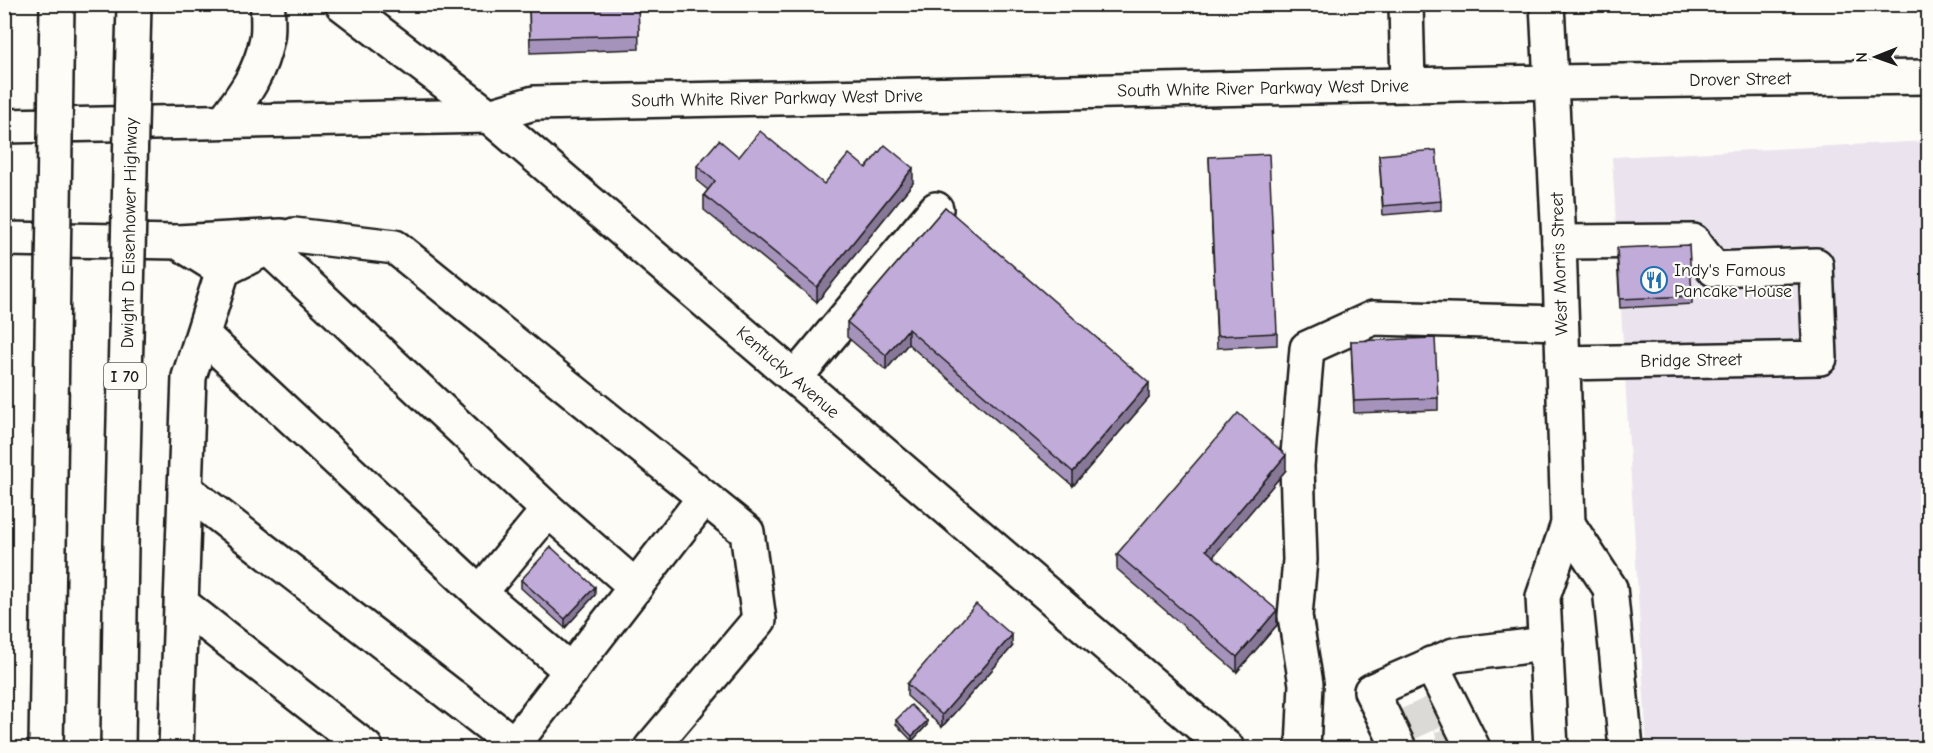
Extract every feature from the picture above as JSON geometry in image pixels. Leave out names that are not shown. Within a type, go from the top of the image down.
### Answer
[{"type":"main road","points":[[46,748],[57,4]]},
{"type":"main road","name":"Dwight D Eisenhower Highway","points":[[118,748],[134,4]]},
{"type":"main road","points":[[224,121],[250,88],[261,60],[267,36],[268,4]]},
{"type":"main road","name":"Kentucky Avenue","points":[[342,4],[489,116],[1227,748]]},
{"type":"main road","points":[[1406,4],[1408,85]]},
{"type":"main road","name":"West Morris Street","points":[[1547,4],[1559,242],[1568,524],[1544,597],[1551,748]]},
{"type":"main road","name":"Drover Street","points":[[1551,82],[1929,77]]},
{"type":"main road","name":"South White River Parkway West Drive","points":[[4,126],[489,116],[534,103],[1551,82]]},
{"type":"main road","points":[[795,378],[936,208]]},
{"type":"main road","points":[[4,239],[281,242],[394,247],[747,532],[759,620],[651,748]]},
{"type":"main road","name":"Bridge Street","points":[[1559,242],[1693,241],[1714,269],[1816,265],[1820,358],[1562,363]]},
{"type":"main road","points":[[178,242],[223,270]]},
{"type":"main road","points":[[176,748],[189,377],[223,270],[281,242]]},
{"type":"main road","points":[[281,242],[548,510],[636,587]]},
{"type":"main road","points":[[1304,748],[1306,684],[1295,616],[1300,560],[1297,466],[1308,348],[1372,318],[1560,324]]},
{"type":"main road","points":[[203,335],[480,593],[571,671]]},
{"type":"main road","points":[[186,489],[513,746],[704,498]]},
{"type":"main road","points":[[480,593],[548,510]]},
{"type":"main road","points":[[1568,524],[1610,588],[1626,748]]},
{"type":"main road","points":[[182,604],[366,748]]},
{"type":"main road","points":[[1391,739],[1371,691],[1454,655],[1546,644]]},
{"type":"main road","points":[[1431,664],[1443,709],[1464,743]]},
{"type":"shaded area","points":[[1928,141],[1928,748],[1647,748],[1612,157]]},
{"type":"building","points":[[529,4],[638,4],[639,35],[530,38]]},
{"type":"building","points":[[760,131],[824,184],[849,154],[866,168],[885,145],[913,168],[817,287],[704,195],[715,181],[697,166],[719,140],[739,157]]},
{"type":"building","points":[[1436,150],[1441,201],[1383,206],[1379,155]]},
{"type":"building","points":[[1269,154],[1277,333],[1217,336],[1209,157]]},
{"type":"building","points":[[945,207],[1149,383],[1073,472],[908,329],[886,355],[847,322]]},
{"type":"building","name":"Indy's Famous Pancake House","points":[[1689,245],[1692,296],[1620,299],[1617,248]]},
{"type":"building","points":[[1435,338],[1438,398],[1354,401],[1351,341]]},
{"type":"building","points":[[1238,413],[1286,455],[1206,550],[1277,610],[1237,657],[1117,554]]},
{"type":"building","points":[[551,547],[595,587],[565,619],[521,580]]},
{"type":"building","points":[[976,604],[1012,635],[942,715],[907,684]]},
{"type":"building","points":[[911,705],[927,721],[912,736],[896,720]]},
{"type":"tunnel","points":[[1404,726],[1434,712]]},
{"type":"tunnel","points":[[1440,748],[1452,744]]},
{"type":"place","name":"Indy's Famous Pancake House","points":[[1654,280]]}]
